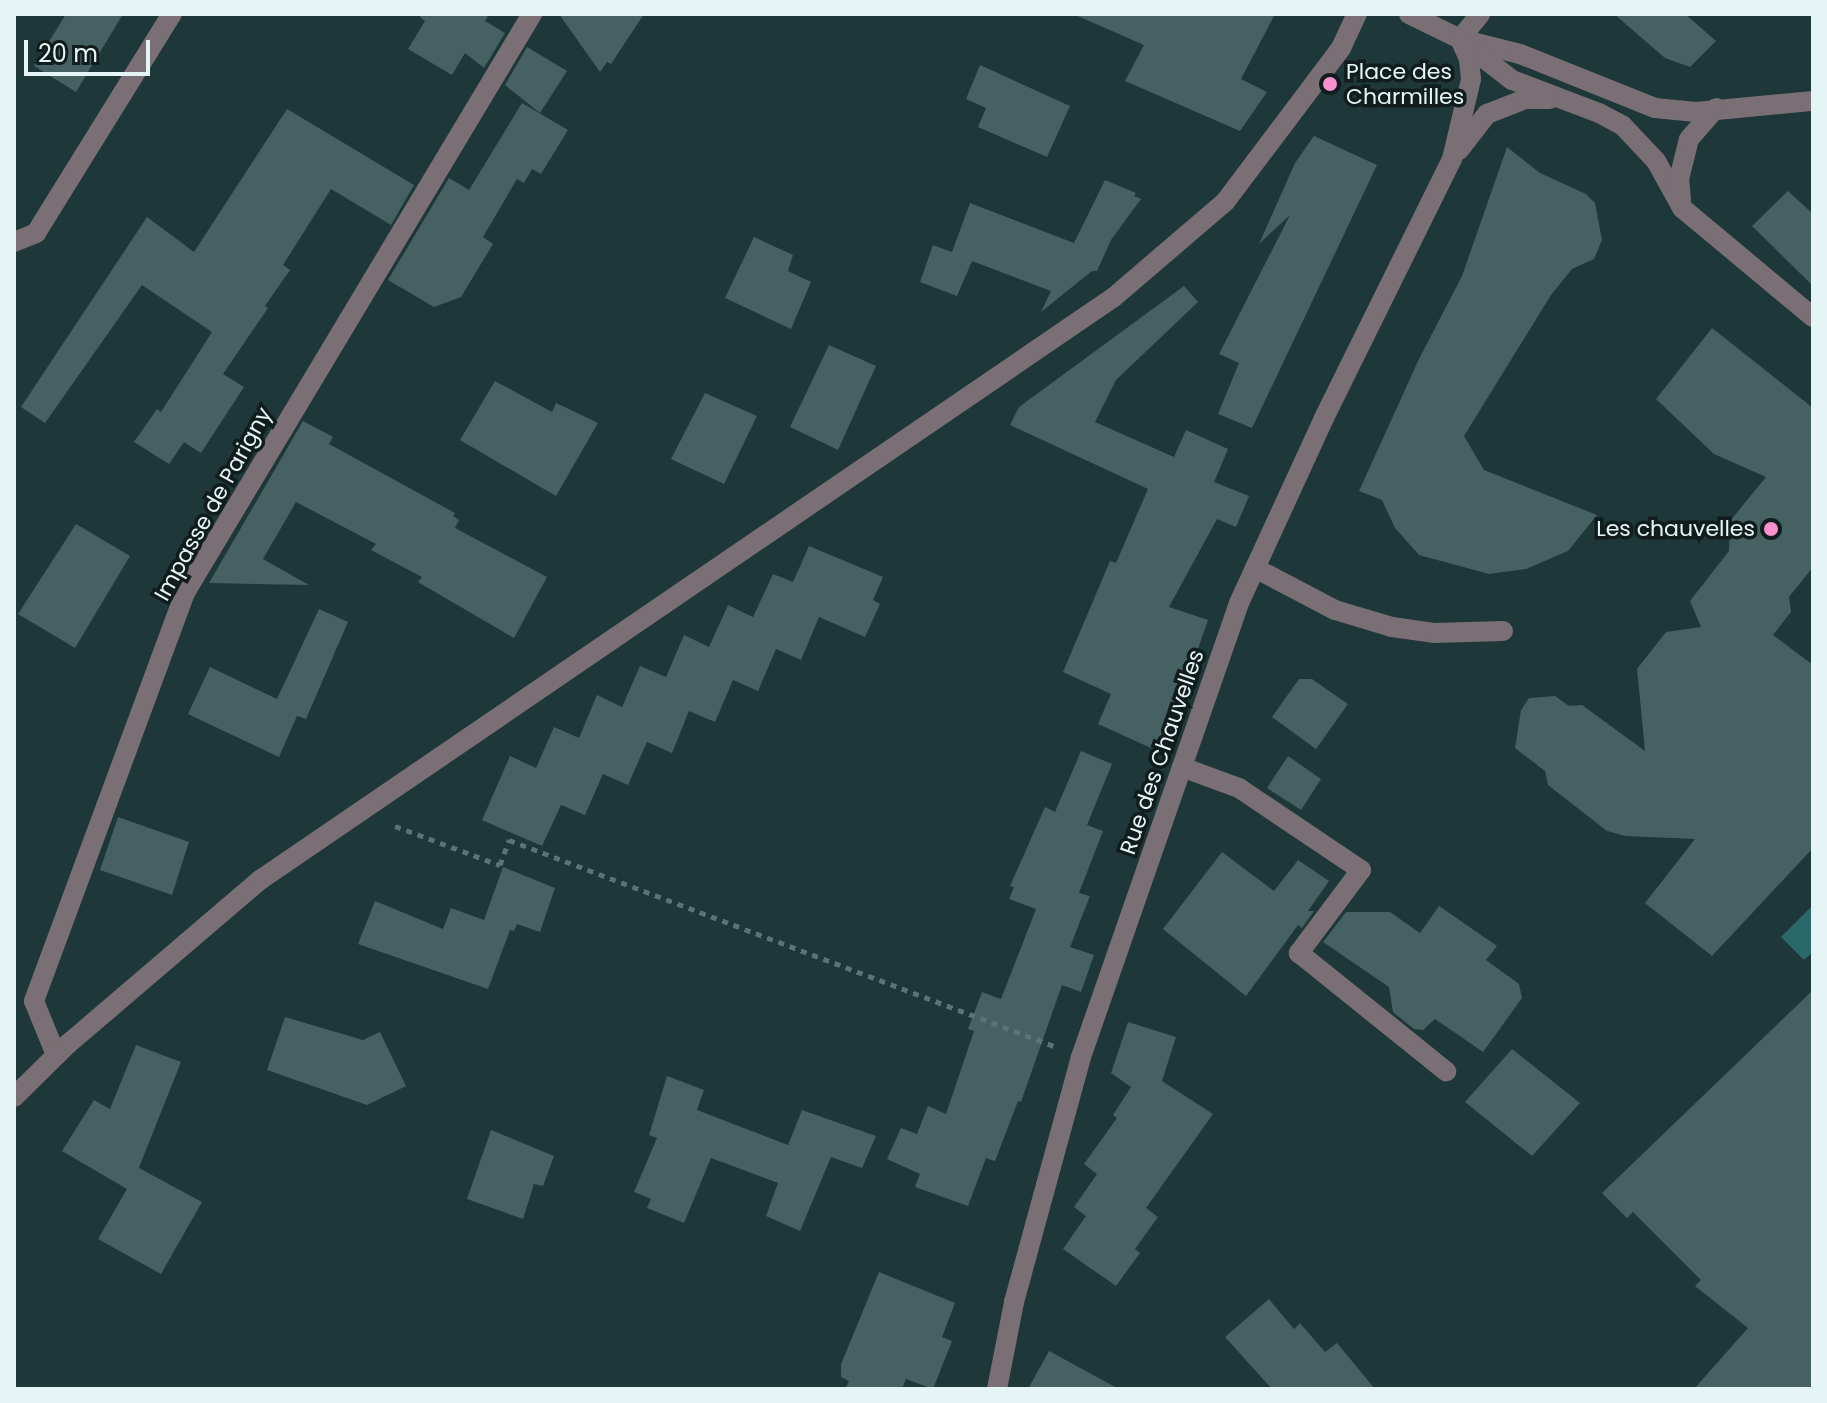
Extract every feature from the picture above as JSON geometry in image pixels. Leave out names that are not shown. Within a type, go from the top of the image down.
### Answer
[{"type":"street","points":[[14,242],[36,233],[172,14]]},
{"type":"street","name":"Impasse de Parigny","points":[[56,1055],[34,1001],[186,591],[532,14]]},
{"type":"street","points":[[14,1097],[56,1055],[260,880],[1114,297],[1225,202],[1341,48],[1357,14]]},
{"type":"street","points":[[1460,39],[1480,14]]},
{"type":"street","points":[[1418,15],[1460,39],[1512,80],[1599,113],[1623,126],[1645,146],[1682,208],[1813,317]]},
{"type":"street","points":[[1460,39],[1520,54],[1655,108],[1696,112],[1813,101]]},
{"type":"street","name":"Rue des Chauvelles","points":[[1452,159],[1471,79],[1469,59],[1460,39]]},
{"type":"street","name":"Rue des Chauvelles","points":[[997,1389],[1014,1302],[1081,1057],[1239,603],[1324,418],[1452,159],[1487,114],[1507,103],[1542,97],[1599,113]]},
{"type":"street","points":[[1682,208],[1681,161],[1689,139],[1716,108]]},
{"type":"street","points":[[1255,568],[1335,610],[1392,627],[1434,633],[1503,631]]},
{"type":"street","points":[[1182,767],[1239,788],[1361,870],[1299,953],[1446,1071]]},
{"type":"path","points":[[360,813],[500,865],[509,840],[1081,1057]]},
{"type":"water","points":[[1813,905],[1813,952],[1804,960],[1781,937]]},
{"type":"building","points":[[66,14],[123,14],[76,92],[34,66]]},
{"type":"building","points":[[417,14],[489,14],[485,21],[505,33],[484,68],[465,53],[452,75],[408,49],[425,21]]},
{"type":"building","points":[[559,14],[644,14],[611,64],[607,62],[600,72]]},
{"type":"building","points":[[1073,14],[1275,14],[1241,79],[1267,92],[1240,131],[1125,81],[1144,45]]},
{"type":"building","points":[[1614,14],[1685,14],[1716,41],[1690,67],[1665,58]]},
{"type":"building","points":[[527,47],[567,71],[540,113],[505,85]]},
{"type":"building","points":[[980,65],[1070,106],[1047,157],[978,127],[986,108],[966,99]]},
{"type":"building","points":[[522,103],[568,130],[541,174],[532,169],[524,183],[517,179],[483,237],[493,244],[461,297],[434,307],[388,280],[449,178],[469,190]]},
{"type":"building","points":[[287,109],[414,185],[391,225],[331,189],[283,265],[290,270],[265,306],[268,308],[223,374],[244,387],[201,453],[184,442],[169,464],[134,442],[157,409],[161,412],[212,332],[142,285],[45,423],[21,407],[147,217],[194,252]]},
{"type":"building","points":[[1314,136],[1377,165],[1252,428],[1218,414],[1239,363],[1219,354],[1290,215],[1259,244],[1295,163]]},
{"type":"building","points":[[1507,147],[1540,173],[1586,194],[1595,203],[1602,240],[1594,259],[1572,269],[1551,295],[1464,436],[1484,470],[1597,515],[1568,551],[1526,569],[1489,574],[1419,555],[1395,528],[1382,500],[1359,491],[1419,359],[1462,276]]},
{"type":"building","points":[[1105,180],[1136,193],[1134,196],[1141,199],[1111,240],[1097,271],[1092,271],[1041,312],[1051,291],[972,261],[957,296],[920,282],[933,245],[952,252],[970,203],[1074,243]]},
{"type":"building","points":[[1788,191],[1813,214],[1813,286],[1752,226]]},
{"type":"building","points":[[754,237],[793,255],[788,271],[811,282],[791,329],[725,298]]},
{"type":"building","points":[[1184,286],[1198,302],[1116,380],[1095,422],[1174,457],[1186,430],[1228,449],[1214,482],[1249,496],[1236,527],[1217,519],[1169,607],[1208,620],[1162,753],[1098,724],[1111,694],[1063,672],[1110,561],[1116,563],[1148,489],[1010,425],[1019,407]]},
{"type":"building","points":[[1712,328],[1813,408],[1813,567],[1789,597],[1791,612],[1773,635],[1813,665],[1813,848],[1712,956],[1645,903],[1695,839],[1625,836],[1607,831],[1548,785],[1545,771],[1515,748],[1521,710],[1529,698],[1555,696],[1569,706],[1582,705],[1645,751],[1637,669],[1666,632],[1701,627],[1690,601],[1729,551],[1730,521],[1766,477],[1714,454],[1656,399]]},
{"type":"building","points":[[829,345],[876,366],[838,450],[790,427]]},
{"type":"building","points":[[495,381],[552,412],[556,403],[598,423],[556,496],[460,440]]},
{"type":"building","points":[[705,393],[757,416],[724,484],[671,459]]},
{"type":"building","points":[[303,421],[333,437],[329,444],[455,513],[453,516],[459,520],[455,528],[547,577],[514,638],[418,582],[422,577],[371,550],[376,544],[296,502],[263,559],[309,585],[209,583]]},
{"type":"building","points":[[76,524],[130,556],[75,648],[18,614]]},
{"type":"building","points":[[809,546],[883,577],[873,600],[880,604],[865,637],[819,617],[801,660],[776,649],[758,691],[733,680],[715,722],[689,711],[672,753],[647,742],[628,785],[603,774],[585,815],[561,805],[542,846],[482,820],[510,756],[536,768],[554,727],[579,738],[597,695],[622,707],[640,666],[666,677],[684,635],[709,647],[728,605],[753,617],[773,574],[793,582]]},
{"type":"building","points":[[319,609],[348,622],[306,719],[297,716],[279,757],[188,714],[210,667],[277,699]]},
{"type":"building","points":[[1299,679],[1312,679],[1348,704],[1316,749],[1272,717]]},
{"type":"building","points":[[1081,751],[1112,764],[1087,825],[1103,831],[1079,893],[1090,896],[1070,947],[1094,955],[1081,992],[1062,985],[1021,1102],[1018,1101],[995,1161],[986,1158],[968,1206],[915,1187],[920,1174],[887,1159],[901,1128],[917,1134],[928,1106],[946,1114],[974,1031],[968,1029],[982,992],[1001,999],[1036,909],[1009,899],[1014,887],[1010,886],[1045,807],[1055,812]]},
{"type":"building","points":[[1288,756],[1321,779],[1301,810],[1267,788]]},
{"type":"building","points":[[118,817],[189,842],[172,895],[100,870]]},
{"type":"building","points":[[1222,852],[1274,891],[1298,860],[1329,881],[1308,911],[1314,911],[1302,928],[1298,925],[1246,996],[1163,929]]},
{"type":"building","points":[[503,867],[555,888],[540,932],[517,924],[514,931],[510,930],[488,989],[358,944],[375,901],[443,929],[451,908],[484,920]]},
{"type":"building","points":[[1439,906],[1497,946],[1486,960],[1519,984],[1522,998],[1483,1052],[1435,1019],[1423,1030],[1414,1029],[1393,1012],[1389,987],[1323,942],[1346,912],[1390,912],[1420,933]]},
{"type":"building","points":[[1813,990],[1813,1389],[1694,1389],[1748,1328],[1695,1286],[1701,1280],[1633,1212],[1627,1218],[1602,1193]]},
{"type":"building","points":[[285,1017],[363,1040],[380,1032],[406,1086],[367,1105],[267,1070]]},
{"type":"building","points":[[1128,1022],[1176,1037],[1162,1081],[1213,1114],[1146,1208],[1158,1217],[1135,1249],[1140,1253],[1116,1286],[1063,1249],[1086,1216],[1074,1207],[1097,1174],[1084,1164],[1117,1118],[1113,1115],[1131,1087],[1111,1073]]},
{"type":"building","points":[[136,1045],[181,1062],[136,1175],[139,1168],[202,1202],[161,1274],[98,1239],[127,1189],[62,1151],[94,1100],[110,1109]]},
{"type":"building","points":[[1512,1049],[1580,1103],[1532,1156],[1465,1102]]},
{"type":"building","points":[[667,1076],[704,1090],[697,1110],[788,1145],[802,1110],[876,1136],[862,1168],[831,1157],[800,1231],[766,1216],[778,1183],[711,1158],[684,1223],[647,1208],[651,1199],[634,1192],[657,1138],[649,1135]]},
{"type":"building","points":[[491,1130],[554,1156],[543,1186],[534,1184],[523,1219],[467,1199]]},
{"type":"building","points":[[879,1272],[955,1303],[942,1337],[952,1341],[933,1389],[906,1379],[902,1389],[845,1389],[849,1381],[841,1377],[841,1364]]},
{"type":"building","points":[[1269,1299],[1294,1329],[1300,1323],[1325,1352],[1337,1343],[1375,1389],[1272,1389],[1225,1337]]},
{"type":"building","points":[[1049,1351],[1119,1389],[1028,1389]]},
{"type":"place","name":"Place des Charmilles","points":[[1330,84]]},
{"type":"place","name":"Les chauvelles","points":[[1771,529]]}]
